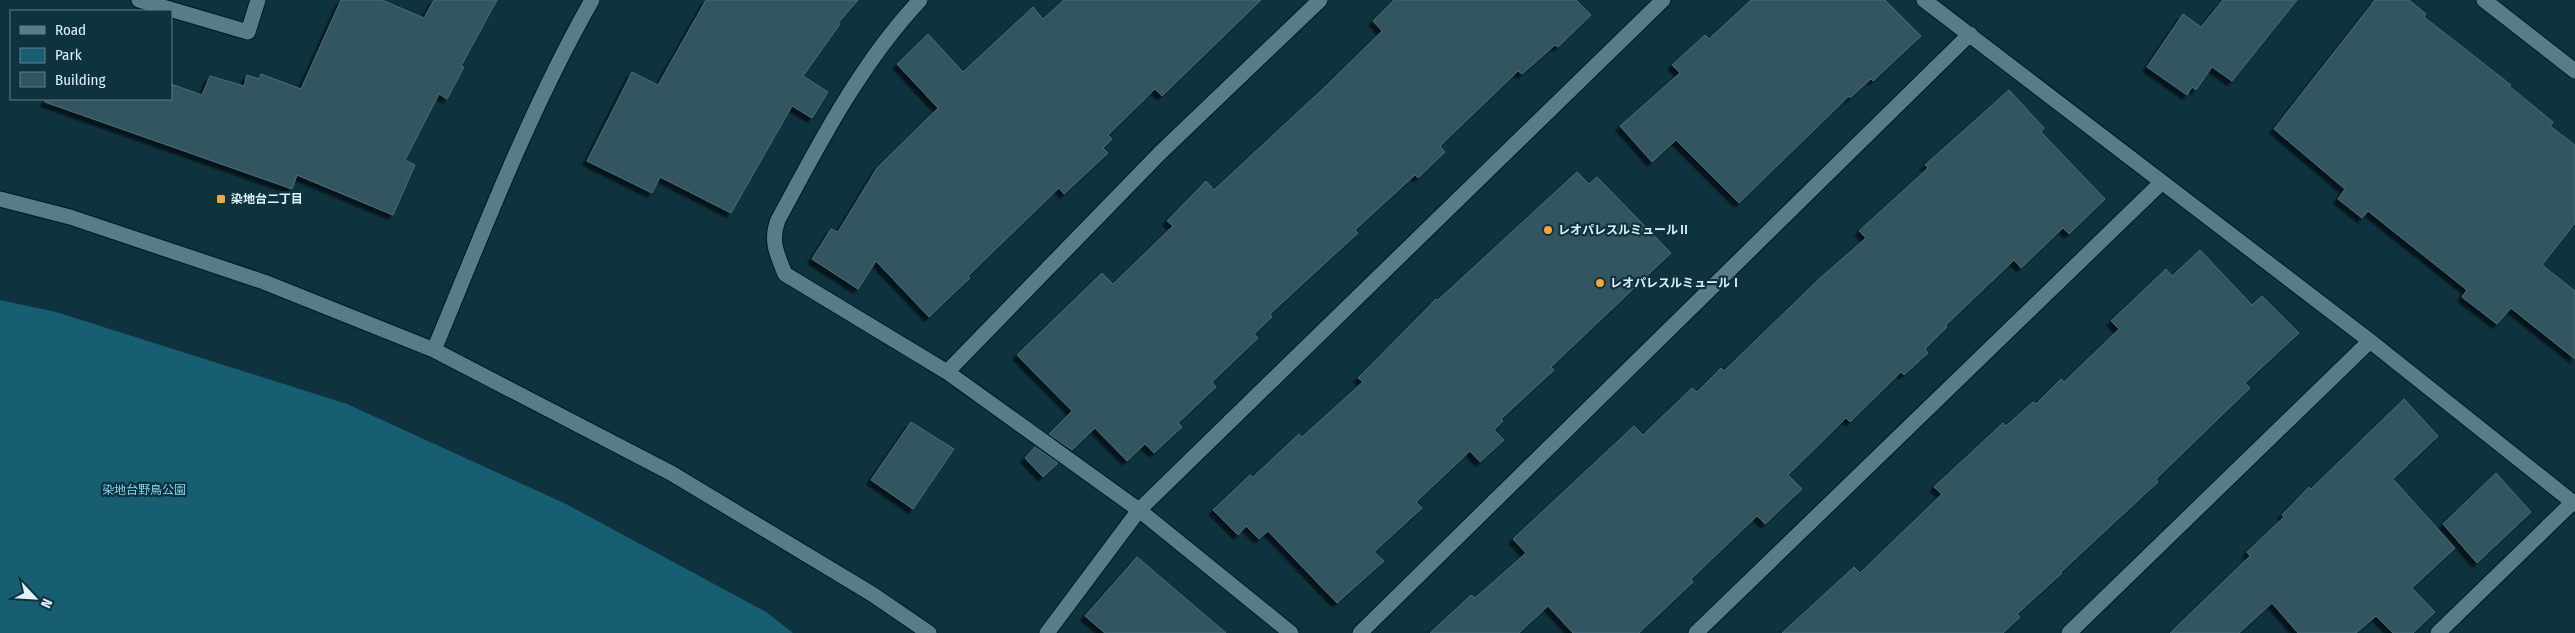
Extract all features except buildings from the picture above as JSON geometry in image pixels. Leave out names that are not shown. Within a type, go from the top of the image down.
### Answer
[{"type":"street","points":[[139,0],[248,32],[258,0]]},
{"type":"street","points":[[434,350],[520,145],[563,50],[592,0]]},
{"type":"street","points":[[920,0],[907,14],[853,86],[778,220],[773,233],[774,245],[785,274],[948,372],[1139,510],[1291,633]]},
{"type":"street","points":[[948,372],[1160,153],[1320,0]]},
{"type":"street","points":[[1047,633],[1139,510],[1663,0]]},
{"type":"street","points":[[1924,0],[2370,341],[2574,503],[2438,633]]},
{"type":"street","points":[[2484,0],[2575,72]]},
{"type":"street","points":[[1360,633],[1970,34]]},
{"type":"street","points":[[1696,633],[2161,182]]},
{"type":"street","points":[[0,199],[70,217],[264,282],[434,350],[671,473],[872,594],[929,633]]},
{"type":"street","points":[[2069,633],[2370,341]]},
{"type":"green space","name":"染地台野鳥公園","points":[[0,300],[56,312],[347,404],[566,504],[766,612],[793,633],[0,633]]},
{"type":"place","name":"染地台二丁目","points":[[221,199]]},
{"type":"place","name":"レオパレスルミュールⅡ","points":[[1548,230]]},
{"type":"place","name":"レオパレスルミュールⅠ","points":[[1600,283]]}]
